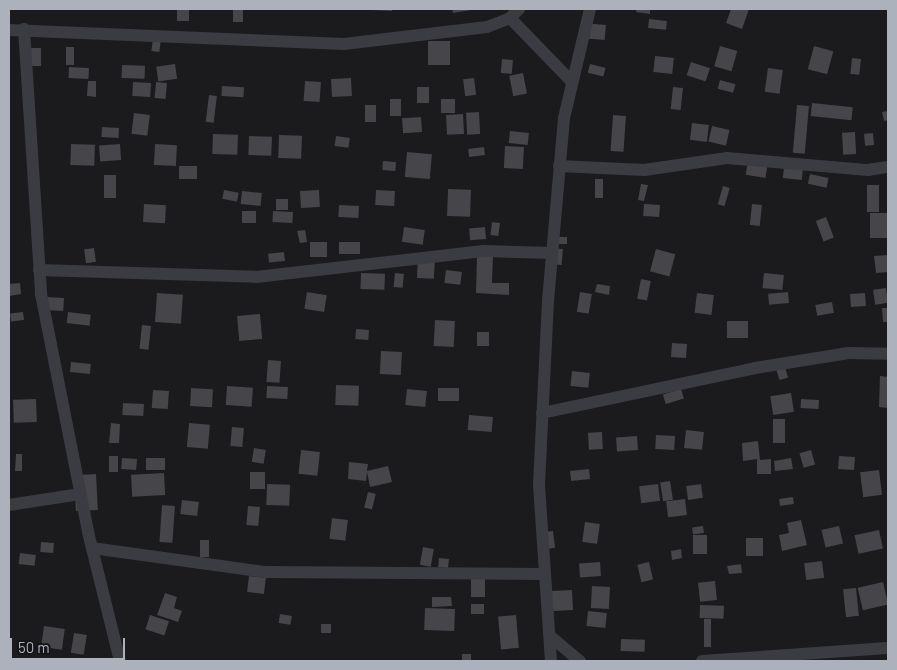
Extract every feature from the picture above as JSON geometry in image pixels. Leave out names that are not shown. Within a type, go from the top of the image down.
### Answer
[{"type":"street","points":[[551,661],[539,485],[542,412],[552,253],[560,166],[572,82],[590,9]]},
{"type":"street","points":[[9,30],[24,29],[344,44],[487,27],[515,13],[572,82]]},
{"type":"street","points":[[24,29],[39,270],[80,494],[120,661]]},
{"type":"street","points":[[560,166],[644,170],[727,158],[868,170],[888,167]]},
{"type":"street","points":[[39,270],[256,277],[484,251],[552,253]]},
{"type":"street","points":[[542,412],[755,368],[849,353],[888,354]]},
{"type":"street","points":[[9,505],[80,494]]},
{"type":"street","points":[[92,548],[266,572],[544,574]]},
{"type":"street","points":[[550,636],[580,661]]},
{"type":"street","points":[[702,661],[888,648]]},
{"type":"building","points":[[177,9],[189,9],[189,21],[177,21]]},
{"type":"building","points":[[233,9],[243,9],[243,22],[233,22]]},
{"type":"building","points":[[392,9],[392,11],[371,10]]},
{"type":"building","points":[[452,9],[471,9],[471,10],[453,13]]},
{"type":"building","points":[[637,9],[650,9],[650,14],[636,12]]},
{"type":"building","points":[[731,9],[749,9],[742,29],[726,23]]},
{"type":"building","points":[[649,19],[667,21],[666,30],[648,28]]},
{"type":"building","points":[[583,23],[606,25],[605,40],[582,38]]},
{"type":"building","points":[[153,38],[161,39],[159,52],[151,51]]},
{"type":"building","points":[[428,41],[450,41],[450,65],[428,65]]},
{"type":"building","points":[[720,46],[737,51],[732,71],[714,66]]},
{"type":"building","points":[[814,46],[833,51],[827,74],[808,69]]},
{"type":"building","points":[[66,47],[74,47],[74,65],[66,65]]},
{"type":"building","points":[[28,48],[41,48],[41,66],[28,66]]},
{"type":"building","points":[[655,56],[674,58],[672,74],[653,72]]},
{"type":"building","points":[[852,58],[861,59],[859,75],[850,74]]},
{"type":"building","points":[[502,59],[513,60],[512,74],[501,73]]},
{"type":"building","points":[[691,62],[710,68],[706,81],[687,75]]},
{"type":"building","points":[[175,64],[177,79],[158,81],[156,67]]},
{"type":"building","points":[[590,64],[606,68],[603,77],[588,73]]},
{"type":"building","points":[[122,65],[145,66],[145,79],[122,78]]},
{"type":"building","points":[[69,67],[89,68],[88,79],[68,78]]},
{"type":"building","points":[[768,68],[783,70],[780,94],[765,92]]},
{"type":"building","points":[[523,73],[527,94],[513,96],[509,76]]},
{"type":"building","points":[[351,78],[352,96],[332,97],[331,79]]},
{"type":"building","points":[[474,78],[476,95],[465,96],[463,79]]},
{"type":"building","points":[[720,80],[735,84],[733,93],[718,89]]},
{"type":"building","points":[[88,81],[96,81],[96,97],[87,96]]},
{"type":"building","points":[[305,81],[321,82],[320,102],[304,101]]},
{"type":"building","points":[[133,82],[151,83],[150,97],[132,96]]},
{"type":"building","points":[[156,82],[167,83],[166,99],[155,98]]},
{"type":"building","points":[[222,86],[244,87],[243,97],[221,96]]},
{"type":"building","points":[[417,87],[429,87],[429,103],[417,103]]},
{"type":"building","points":[[673,87],[683,88],[681,110],[671,109]]},
{"type":"building","points":[[209,95],[217,96],[214,123],[206,122]]},
{"type":"building","points":[[390,99],[401,99],[401,116],[390,116]]},
{"type":"building","points":[[441,99],[455,99],[455,113],[441,113]]},
{"type":"building","points":[[812,103],[853,107],[851,120],[811,116]]},
{"type":"building","points":[[365,105],[376,105],[376,122],[365,122]]},
{"type":"building","points":[[797,105],[809,106],[805,154],[793,153]]},
{"type":"building","points":[[888,111],[888,120],[884,121],[882,112]]},
{"type":"building","points":[[479,112],[480,134],[467,135],[466,113]]},
{"type":"building","points":[[134,113],[150,115],[147,136],[131,134]]},
{"type":"building","points":[[463,114],[464,134],[447,135],[446,115]]},
{"type":"building","points":[[613,115],[626,116],[623,152],[610,151]]},
{"type":"building","points":[[421,117],[422,132],[403,133],[402,118]]},
{"type":"building","points":[[692,123],[709,125],[707,142],[690,140]]},
{"type":"building","points":[[712,126],[730,130],[726,146],[708,142]]},
{"type":"building","points":[[102,127],[119,128],[118,138],[101,137]]},
{"type":"building","points":[[510,131],[529,133],[528,145],[509,143]]},
{"type":"building","points":[[855,132],[856,154],[843,155],[842,133]]},
{"type":"building","points":[[873,133],[874,145],[865,146],[864,134]]},
{"type":"building","points":[[213,134],[238,135],[237,155],[212,154]]},
{"type":"building","points":[[279,135],[302,136],[301,159],[278,158]]},
{"type":"building","points":[[249,136],[272,137],[271,156],[248,155]]},
{"type":"building","points":[[336,136],[350,138],[348,148],[335,146]]},
{"type":"building","points":[[71,144],[95,145],[94,166],[70,165]]},
{"type":"building","points":[[120,144],[121,160],[100,161],[99,145]]},
{"type":"building","points":[[155,144],[177,145],[176,166],[154,165]]},
{"type":"building","points":[[505,146],[524,147],[523,169],[504,168]]},
{"type":"building","points":[[484,147],[485,155],[469,157],[468,149]]},
{"type":"building","points":[[407,152],[432,154],[430,179],[405,177]]},
{"type":"building","points":[[748,160],[768,163],[765,178],[746,175]]},
{"type":"building","points":[[383,161],[396,162],[395,171],[382,170]]},
{"type":"building","points":[[179,166],[197,166],[197,179],[179,179]]},
{"type":"building","points":[[784,167],[803,169],[802,180],[783,178]]},
{"type":"building","points":[[810,174],[829,178],[827,188],[808,184]]},
{"type":"building","points":[[104,175],[116,175],[116,198],[104,198]]},
{"type":"building","points":[[595,179],[603,179],[603,198],[595,198]]},
{"type":"building","points":[[641,184],[648,185],[644,201],[638,200]]},
{"type":"building","points":[[867,185],[879,185],[879,212],[867,212]]},
{"type":"building","points":[[723,186],[730,188],[724,206],[718,204]]},
{"type":"building","points":[[448,189],[471,190],[470,217],[447,216]]},
{"type":"building","points":[[224,190],[239,193],[237,202],[222,199]]},
{"type":"building","points":[[319,190],[320,207],[301,208],[300,191]]},
{"type":"building","points":[[376,190],[395,191],[394,206],[375,205]]},
{"type":"building","points":[[242,191],[262,193],[261,206],[241,204]]},
{"type":"building","points":[[276,199],[288,199],[288,210],[276,210]]},
{"type":"building","points":[[144,204],[166,205],[165,223],[143,222]]},
{"type":"building","points":[[644,204],[660,205],[659,217],[643,216]]},
{"type":"building","points":[[752,204],[762,205],[760,226],[750,225]]},
{"type":"building","points":[[339,205],[359,206],[358,218],[338,217]]},
{"type":"building","points":[[242,211],[256,211],[256,223],[242,223]]},
{"type":"building","points":[[273,211],[293,212],[292,223],[272,222]]},
{"type":"building","points":[[870,213],[888,213],[888,238],[870,238]]},
{"type":"building","points":[[826,217],[834,238],[824,241],[816,221]]},
{"type":"building","points":[[492,222],[500,223],[498,236],[490,235]]},
{"type":"building","points":[[404,227],[425,230],[423,245],[402,242]]},
{"type":"building","points":[[485,227],[486,239],[470,240],[469,228]]},
{"type":"building","points":[[305,230],[307,242],[300,243],[297,231]]},
{"type":"building","points":[[552,237],[567,237],[567,244],[552,244]]},
{"type":"building","points":[[310,242],[327,242],[327,257],[310,257]]},
{"type":"building","points":[[339,242],[360,242],[360,254],[339,254]]},
{"type":"building","points":[[94,248],[96,262],[86,263],[84,249]]},
{"type":"building","points":[[551,248],[563,249],[562,265],[550,264]]},
{"type":"building","points":[[656,249],[675,254],[669,276],[650,271]]},
{"type":"building","points":[[284,252],[285,261],[269,263],[268,254]]},
{"type":"building","points":[[477,254],[493,255],[492,283],[509,283],[509,295],[476,293]]},
{"type":"building","points":[[888,255],[888,272],[876,273],[874,256]]},
{"type":"building","points":[[418,257],[435,258],[434,279],[417,278]]},
{"type":"building","points":[[446,270],[462,272],[460,285],[444,283]]},
{"type":"building","points":[[361,273],[385,274],[384,290],[360,289]]},
{"type":"building","points":[[395,273],[404,274],[402,288],[394,287]]},
{"type":"building","points":[[764,273],[784,275],[782,290],[762,288]]},
{"type":"building","points":[[641,279],[651,281],[647,301],[637,299]]},
{"type":"building","points":[[20,283],[21,294],[9,296],[9,284]]},
{"type":"building","points":[[597,284],[610,286],[609,295],[595,292]]},
{"type":"building","points":[[886,288],[888,303],[875,305],[873,290]]},
{"type":"building","points":[[307,292],[327,295],[324,312],[304,309]]},
{"type":"building","points":[[580,292],[592,294],[589,314],[577,312]]},
{"type":"building","points":[[788,292],[789,303],[769,305],[768,294]]},
{"type":"building","points":[[157,293],[183,295],[181,324],[155,322]]},
{"type":"building","points":[[697,293],[714,295],[711,315],[695,313]]},
{"type":"building","points":[[865,293],[866,306],[851,307],[850,294]]},
{"type":"building","points":[[46,297],[64,298],[63,311],[45,310]]},
{"type":"building","points":[[832,302],[834,313],[817,316],[815,305]]},
{"type":"building","points":[[882,308],[888,308],[888,322],[883,322]]},
{"type":"building","points":[[23,312],[24,320],[11,322],[10,314]]},
{"type":"building","points":[[68,312],[91,315],[89,326],[67,323]]},
{"type":"building","points":[[260,314],[262,339],[239,341],[237,316]]},
{"type":"building","points":[[435,320],[455,321],[454,347],[434,346]]},
{"type":"building","points":[[727,321],[748,321],[748,338],[727,338]]},
{"type":"building","points":[[142,325],[151,326],[148,350],[139,349]]},
{"type":"building","points":[[356,329],[369,330],[368,340],[355,339]]},
{"type":"building","points":[[477,332],[489,332],[489,346],[477,346]]},
{"type":"building","points":[[672,343],[687,344],[686,358],[671,357]]},
{"type":"building","points":[[381,351],[402,352],[401,375],[380,374]]},
{"type":"building","points":[[268,360],[281,361],[279,383],[266,382]]},
{"type":"building","points":[[71,362],[91,364],[90,374],[70,372]]},
{"type":"building","points":[[784,364],[788,377],[779,380],[775,367]]},
{"type":"building","points":[[572,371],[590,373],[588,388],[570,386]]},
{"type":"building","points":[[880,376],[888,377],[888,408],[879,407]]},
{"type":"building","points":[[336,385],[359,386],[358,406],[335,405]]},
{"type":"building","points":[[227,386],[253,388],[252,407],[226,405]]},
{"type":"building","points":[[267,386],[288,387],[287,399],[266,398]]},
{"type":"building","points":[[191,388],[213,389],[212,407],[190,406]]},
{"type":"building","points":[[438,388],[459,388],[459,401],[438,401]]},
{"type":"building","points":[[407,389],[427,391],[425,407],[405,405]]},
{"type":"building","points":[[681,389],[684,399],[666,404],[663,395]]},
{"type":"building","points":[[153,390],[169,391],[168,409],[152,408]]},
{"type":"building","points":[[791,393],[794,412],[773,415],[770,396]]},
{"type":"building","points":[[36,399],[37,422],[14,423],[13,400]]},
{"type":"building","points":[[801,399],[819,400],[819,409],[801,408]]},
{"type":"building","points":[[123,403],[144,404],[143,416],[122,415]]},
{"type":"building","points":[[469,415],[493,417],[492,432],[468,430]]},
{"type":"building","points":[[773,419],[785,419],[785,443],[773,443]]},
{"type":"building","points":[[111,423],[120,424],[119,443],[109,443]]},
{"type":"building","points":[[189,423],[210,425],[208,449],[187,447]]},
{"type":"building","points":[[232,427],[244,428],[242,447],[230,446]]},
{"type":"building","points":[[686,430],[704,432],[702,450],[684,448]]},
{"type":"building","points":[[602,432],[603,449],[589,450],[588,433]]},
{"type":"building","points":[[656,435],[675,436],[674,450],[655,449]]},
{"type":"building","points":[[637,436],[638,450],[617,451],[616,437]]},
{"type":"building","points":[[758,441],[760,460],[771,459],[771,474],[757,474],[757,459],[743,461],[742,443]]},
{"type":"building","points":[[254,448],[266,450],[264,464],[252,462]]},
{"type":"building","points":[[301,450],[320,452],[317,476],[298,474]]},
{"type":"building","points":[[811,450],[815,464],[804,468],[799,453]]},
{"type":"building","points":[[16,454],[22,454],[22,471],[15,471]]},
{"type":"building","points":[[109,456],[118,456],[118,472],[109,472]]},
{"type":"building","points":[[839,456],[855,457],[854,470],[838,469]]},
{"type":"building","points":[[122,458],[137,459],[136,470],[121,469]]},
{"type":"building","points":[[146,458],[165,458],[165,470],[146,470]]},
{"type":"building","points":[[791,458],[793,469],[775,471],[774,461]]},
{"type":"building","points":[[349,462],[368,464],[367,471],[388,466],[392,482],[370,487],[367,472],[366,481],[348,479]]},
{"type":"building","points":[[589,469],[590,479],[571,481],[570,471]]},
{"type":"building","points":[[879,470],[882,495],[863,497],[860,472]]},
{"type":"building","points":[[250,472],[265,472],[265,489],[250,489]]},
{"type":"building","points":[[164,473],[165,495],[132,497],[131,475]]},
{"type":"building","points":[[96,474],[98,510],[76,511],[74,475]]},
{"type":"building","points":[[670,481],[673,500],[663,501],[660,483]]},
{"type":"building","points":[[267,484],[290,485],[289,506],[266,505]]},
{"type":"building","points":[[658,484],[660,501],[641,503],[639,486]]},
{"type":"building","points":[[701,484],[703,498],[688,500],[686,486]]},
{"type":"building","points":[[368,492],[376,494],[372,509],[364,508]]},
{"type":"building","points":[[793,497],[794,504],[780,506],[779,499]]},
{"type":"building","points":[[685,499],[687,515],[668,517],[666,501]]},
{"type":"building","points":[[182,500],[199,502],[197,516],[180,514]]},
{"type":"building","points":[[162,505],[175,506],[172,543],[159,542]]},
{"type":"building","points":[[248,506],[260,507],[258,526],[246,525]]},
{"type":"building","points":[[332,518],[348,520],[345,541],[329,539]]},
{"type":"building","points":[[801,520],[807,545],[782,551],[779,535],[789,533],[787,523]]},
{"type":"building","points":[[585,522],[600,524],[597,544],[582,542]]},
{"type":"building","points":[[703,526],[704,533],[693,534],[692,528]]},
{"type":"building","points":[[839,526],[843,544],[826,548],[821,530]]},
{"type":"building","points":[[879,530],[883,549],[858,554],[855,535]]},
{"type":"building","points":[[553,531],[555,548],[546,549],[544,532]]},
{"type":"building","points":[[693,535],[707,535],[707,554],[693,554]]},
{"type":"building","points":[[746,538],[763,538],[763,556],[746,556]]},
{"type":"building","points":[[200,540],[209,540],[209,557],[200,557]]},
{"type":"building","points":[[41,542],[54,543],[53,553],[40,552]]},
{"type":"building","points":[[423,547],[434,549],[431,567],[420,565]]},
{"type":"building","points":[[681,549],[682,558],[672,560],[671,551]]},
{"type":"building","points":[[20,553],[36,555],[35,566],[19,564]]},
{"type":"building","points":[[439,558],[449,559],[448,568],[438,567]]},
{"type":"building","points":[[822,561],[824,578],[806,580],[804,563]]},
{"type":"building","points":[[600,562],[601,576],[580,577],[579,563]]},
{"type":"building","points":[[649,562],[653,580],[641,582],[637,565]]},
{"type":"building","points":[[741,564],[742,573],[729,574],[727,566]]},
{"type":"building","points":[[249,576],[266,578],[264,594],[247,592]]},
{"type":"building","points":[[471,578],[485,578],[485,597],[471,597]]},
{"type":"building","points":[[715,581],[717,600],[700,602],[698,583]]},
{"type":"building","points":[[883,582],[888,604],[863,610],[858,588]]},
{"type":"building","points":[[592,586],[610,587],[609,609],[591,608]]},
{"type":"building","points":[[856,588],[859,616],[846,617],[843,589]]},
{"type":"building","points":[[572,590],[573,610],[549,611],[548,591]]},
{"type":"building","points":[[165,593],[177,597],[174,608],[182,611],[178,622],[157,615]]},
{"type":"building","points":[[432,597],[451,597],[452,606],[432,607]]},
{"type":"building","points":[[471,604],[484,604],[484,614],[471,614]]},
{"type":"building","points":[[700,605],[724,606],[724,619],[700,618]]},
{"type":"building","points":[[425,608],[455,609],[454,631],[424,630]]},
{"type":"building","points":[[588,611],[607,613],[605,628],[586,626]]},
{"type":"building","points":[[280,614],[292,616],[290,625],[279,623]]},
{"type":"building","points":[[150,615],[169,621],[164,635],[145,629]]},
{"type":"building","points":[[516,615],[519,648],[501,649],[498,617]]},
{"type":"building","points":[[704,619],[711,619],[711,647],[704,647]]},
{"type":"building","points":[[321,624],[331,624],[331,633],[321,633]]},
{"type":"building","points":[[44,626],[65,629],[62,650],[41,647]]},
{"type":"building","points":[[74,633],[87,635],[84,655],[71,653]]},
{"type":"building","points":[[621,639],[645,640],[645,652],[621,651]]},
{"type":"building","points":[[462,654],[471,654],[471,661],[462,661]]}]
